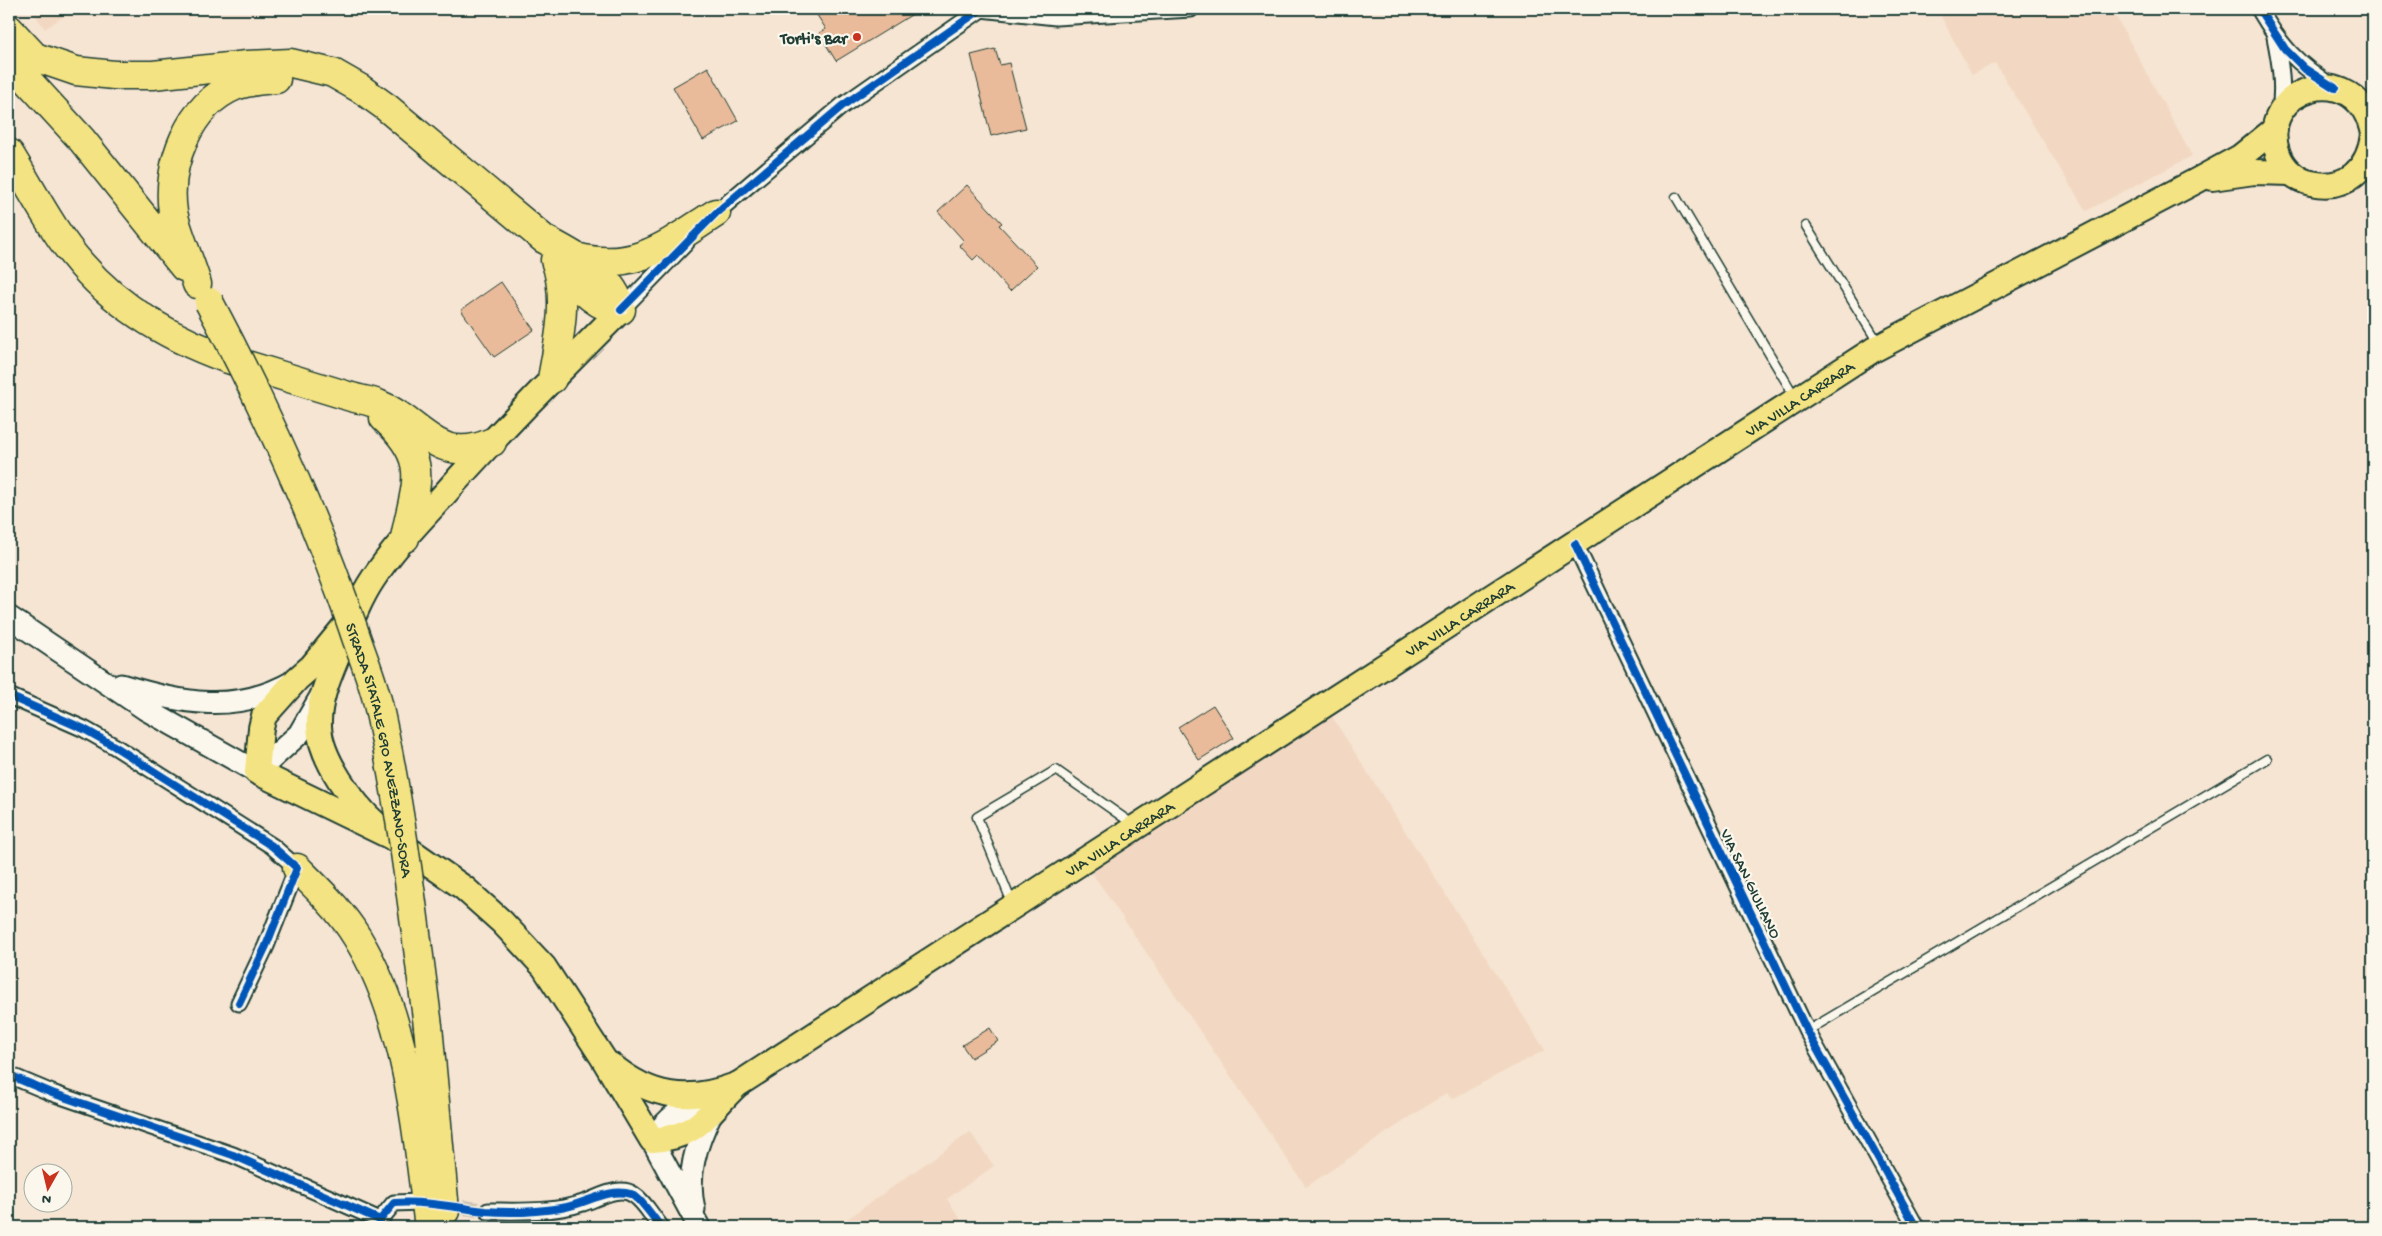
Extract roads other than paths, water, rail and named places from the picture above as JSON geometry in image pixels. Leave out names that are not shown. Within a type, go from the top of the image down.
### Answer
[{"type":"highway","points":[[9,30],[35,56],[76,71],[114,75],[153,75],[247,65],[291,63],[333,72],[386,107],[559,253],[596,301],[613,309],[621,310]]},
{"type":"highway","name":"STRADA STATALE 690 AVEZZANO-SORA","points":[[9,60],[82,140],[164,239],[203,293],[247,373],[339,586],[378,702],[404,845],[428,1026],[446,1227]]},
{"type":"highway","points":[[203,293],[173,212],[173,184],[176,158],[186,132],[193,121],[211,102],[235,86],[255,81],[283,79],[318,83],[386,107]]},
{"type":"highway","points":[[9,153],[55,228],[80,264],[110,294],[140,317],[174,337],[238,362],[387,408],[430,438],[454,450],[473,448],[492,442]]},
{"type":"highway","points":[[559,253],[608,263],[635,258],[657,251],[716,213]]},
{"type":"highway","points":[[552,379],[562,310],[559,253]]},
{"type":"highway","points":[[351,397],[385,419],[402,438],[413,456],[417,481],[415,498],[405,538]]},
{"type":"highway","points":[[297,868],[326,897],[351,928],[378,976],[401,1050],[414,1116],[429,1227]]},
{"type":"main road","name":"VIA VILLA CARRARA","points":[[728,1088],[1014,908],[1880,346],[2240,157],[2277,121],[2289,100],[2303,92],[2319,87],[2335,88],[2350,94],[2368,105],[2373,142],[2364,166],[2352,177],[2337,184],[2321,185],[2305,182],[2291,173],[2254,172],[2198,180]]},
{"type":"main road","points":[[2277,121],[2275,145],[2281,160],[2291,173]]},
{"type":"main road","points":[[257,772],[299,734],[324,691],[352,616],[372,580],[405,538],[492,442],[621,310]]},
{"type":"main road","points":[[257,772],[264,716],[297,679],[312,666],[352,616]]},
{"type":"main road","points":[[9,617],[145,709],[257,772],[391,838]]},
{"type":"main road","points":[[97,678],[166,698],[211,703],[242,702],[281,689],[297,679]]},
{"type":"main road","points":[[324,691],[319,725],[321,744],[329,763],[354,801],[391,838],[464,888],[502,922],[544,967],[603,1058],[652,1140],[699,1226]]},
{"type":"main road","points":[[603,1058],[637,1084],[656,1092],[677,1095],[728,1088]]},
{"type":"main road","points":[[652,1140],[673,1137],[688,1131],[711,1114],[724,1098],[728,1088]]},
{"type":"main road","points":[[652,1140],[670,1117],[681,1108],[728,1088]]},
{"type":"main road","points":[[699,1226],[691,1197],[692,1176],[695,1154],[711,1114]]},
{"type":"street","points":[[621,310],[716,213],[842,106],[980,9],[1056,17],[1191,9]]},
{"type":"street","points":[[2259,9],[2275,36],[2305,69],[2335,88]]},
{"type":"street","points":[[2275,36],[2283,91],[2277,121]]},
{"type":"street","name":"VIA SAN GIULIANO","points":[[1575,544],[1807,1030],[1910,1225]]},
{"type":"street","points":[[9,696],[62,718],[114,746],[264,841],[297,868],[266,946],[239,1003]]},
{"type":"street","points":[[9,1075],[52,1093],[232,1155],[380,1224],[394,1203],[420,1202]]},
{"type":"street","points":[[488,1211],[561,1208],[583,1203],[608,1193],[621,1192],[634,1194],[661,1227]]},
{"type":"lane","points":[[1676,197],[1796,400]]},
{"type":"lane","points":[[1806,226],[1880,346]]},
{"type":"lane","points":[[1807,1030],[2267,759]]},
{"type":"lane","points":[[1014,908],[976,816],[1056,770],[1138,827]]},
{"type":"tunnel","points":[[440,1204],[488,1211]]},
{"type":"place","name":"Torti's Bar","points":[[857,37]]}]
